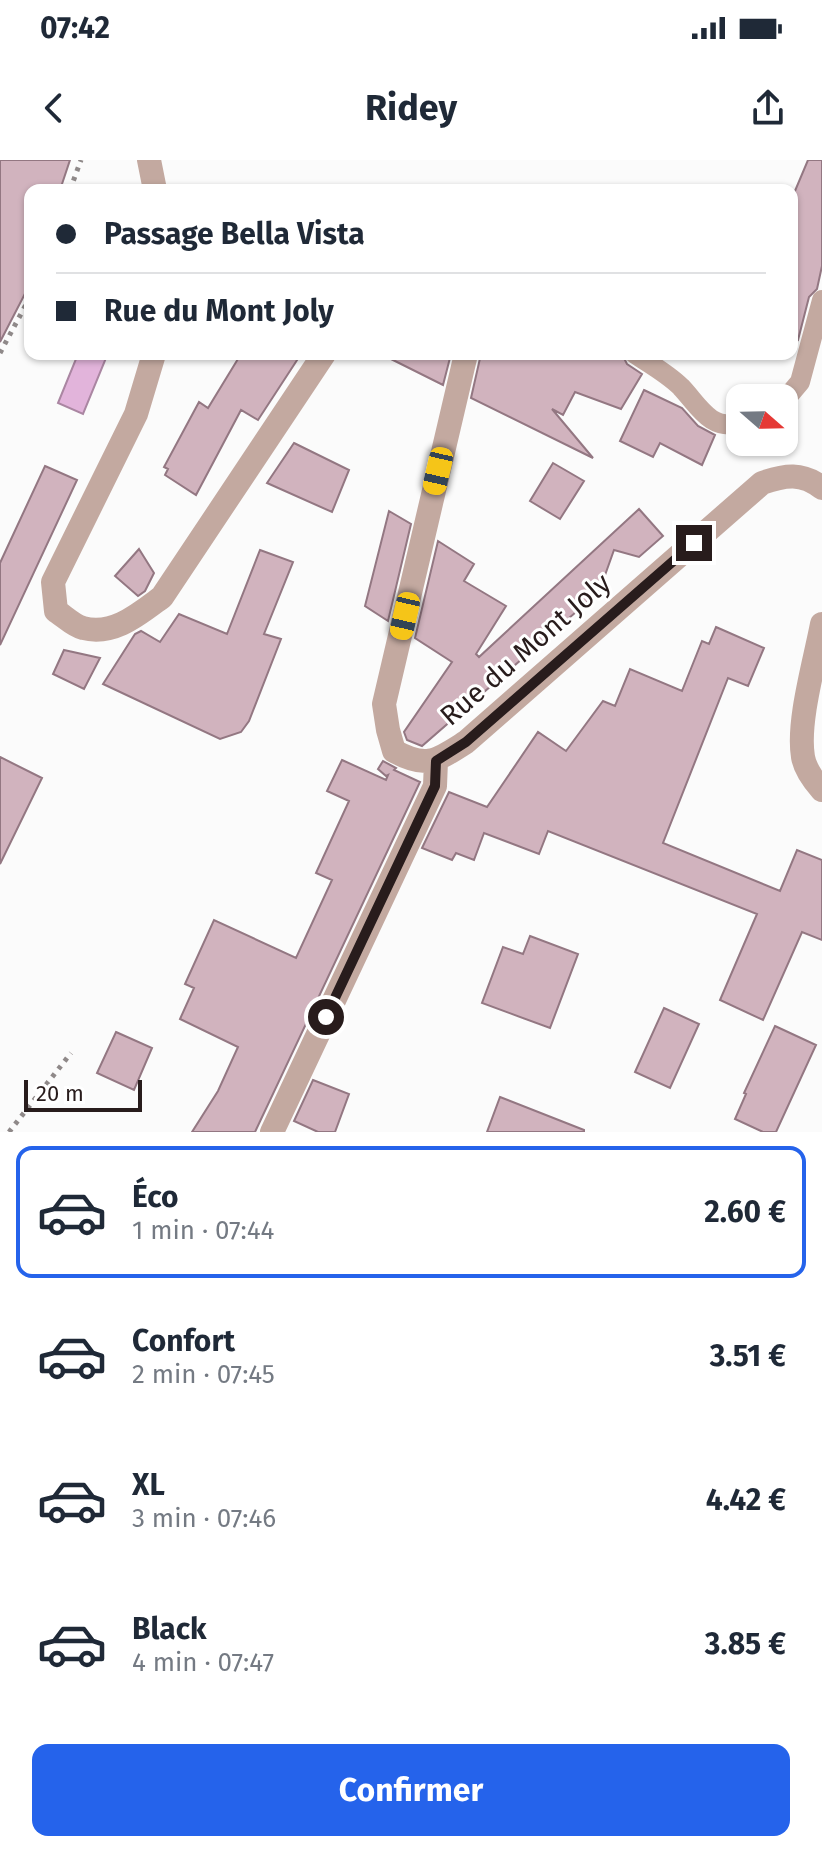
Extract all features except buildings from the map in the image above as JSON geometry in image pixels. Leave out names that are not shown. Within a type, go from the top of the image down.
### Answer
[{"type":"street","points":[[149,160],[154,184]]},
{"type":"street","points":[[152,360],[136,414],[53,582],[56,611],[81,628],[107,629],[129,622],[162,597],[320,360]]},
{"type":"street","name":"Rue du Mont Joly","points":[[465,360],[384,704],[394,751],[414,761],[436,761],[466,742],[762,483],[785,475],[810,478],[822,488]]},
{"type":"street","points":[[822,624],[802,731],[803,759],[822,790]]},
{"type":"street","points":[[272,1132],[435,786],[436,761]]},
{"type":"lane","points":[[798,384],[822,300]]},
{"type":"lane","points":[[644,360],[679,385],[711,420],[726,426]]},
{"type":"path","points":[[72,184],[81,160]]},
{"type":"path","points":[[0,353],[24,308]]},
{"type":"path","points":[[9,1132],[71,1053]]},
{"type":"shaded area","points":[[76,360],[105,360],[83,414],[58,403]]},
{"type":"route","points":[[326,1017],[435,786],[436,761],[466,742],[694,543]]}]
